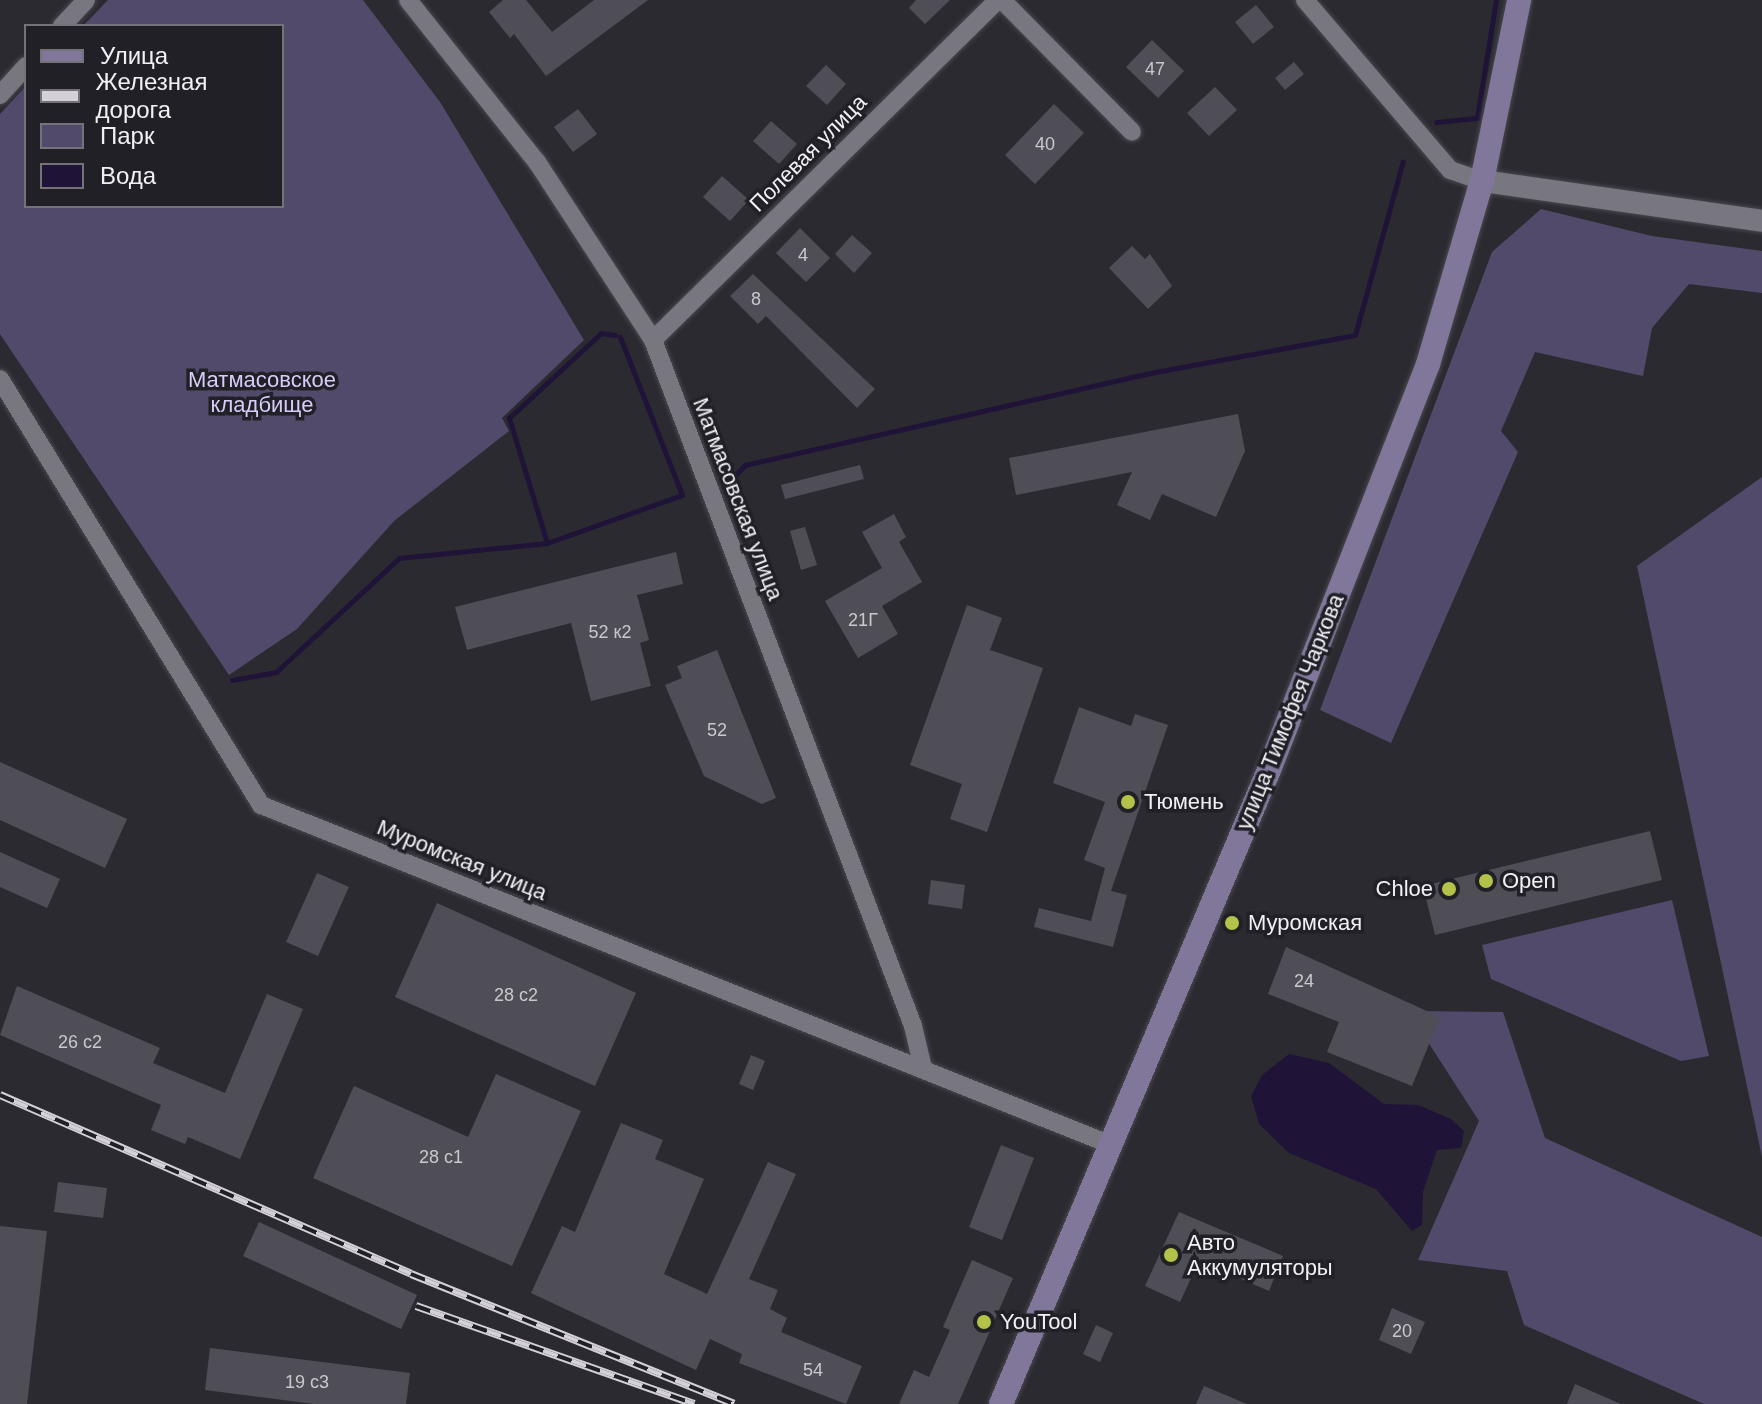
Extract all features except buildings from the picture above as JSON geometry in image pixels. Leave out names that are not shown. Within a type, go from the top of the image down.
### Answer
[{"type":"main road","name":"улица Тимофея Чаркова","points":[[1001,1404],[1269,770],[1411,406],[1482,181],[1519,0]]},
{"type":"street","points":[[64,24],[86,0]]},
{"type":"street","name":"Матмасовская улица","points":[[408,0],[537,162],[653,340],[913,1026],[923,1068]]},
{"type":"street","points":[[1000,0],[1132,132]]},
{"type":"street","name":"Полевая улица","points":[[653,340],[1000,0]]},
{"type":"street","points":[[1305,0],[1450,170],[1482,181],[1762,221]]},
{"type":"street","points":[[0,95],[24,68]]},
{"type":"street","name":"Муромская улица","points":[[0,379],[261,805],[1109,1144]]},
{"type":"green space","name":"Матмасовское кладбище","points":[[108,0],[363,0],[440,102],[584,340],[502,418],[509,431],[394,521],[297,629],[229,675],[0,334],[0,114],[24,88],[24,208],[284,208],[284,24],[85,24]]},
{"type":"green space","points":[[1541,209],[1652,236],[1762,251],[1762,293],[1689,284],[1652,328],[1643,376],[1535,352],[1501,431],[1518,452],[1391,743],[1320,710],[1492,252]]},
{"type":"green space","points":[[1762,477],[1762,1157],[1637,566]]},
{"type":"green space","points":[[1672,900],[1709,1056],[1681,1061],[1491,979],[1482,945]]},
{"type":"green space","points":[[1408,1011],[1503,1012],[1545,1138],[1762,1237],[1762,1404],[1704,1404],[1524,1325],[1507,1271],[1418,1260],[1479,1121]]},
{"type":"water","points":[[1289,1054],[1329,1063],[1384,1104],[1418,1105],[1451,1119],[1464,1131],[1461,1148],[1437,1150],[1423,1192],[1422,1225],[1412,1231],[1376,1189],[1289,1153],[1259,1124],[1251,1096],[1262,1075]]},
{"type":"waterway","points":[[1436,122],[1477,118],[1496,0]]},
{"type":"waterway","points":[[728,483],[745,465],[1150,373],[1355,335],[1403,161]]},
{"type":"waterway","points":[[547,543],[509,418],[601,333],[615,335]]},
{"type":"waterway","points":[[232,680],[276,672],[399,558],[547,543],[682,495],[620,337]]},
{"type":"railway","points":[[0,1095],[411,1274],[734,1404]]},
{"type":"railway","points":[[416,1306],[694,1404]]},
{"type":"place","name":"Тюмень","points":[[1128,802]]},
{"type":"place","name":"Open","points":[[1486,881]]},
{"type":"place","name":"Chloe","points":[[1449,889]]},
{"type":"place","name":"Муромская","points":[[1232,923]]},
{"type":"place","name":"Авто Аккумуляторы","points":[[1171,1255]]},
{"type":"place","name":"YouTool","points":[[984,1322]]}]
